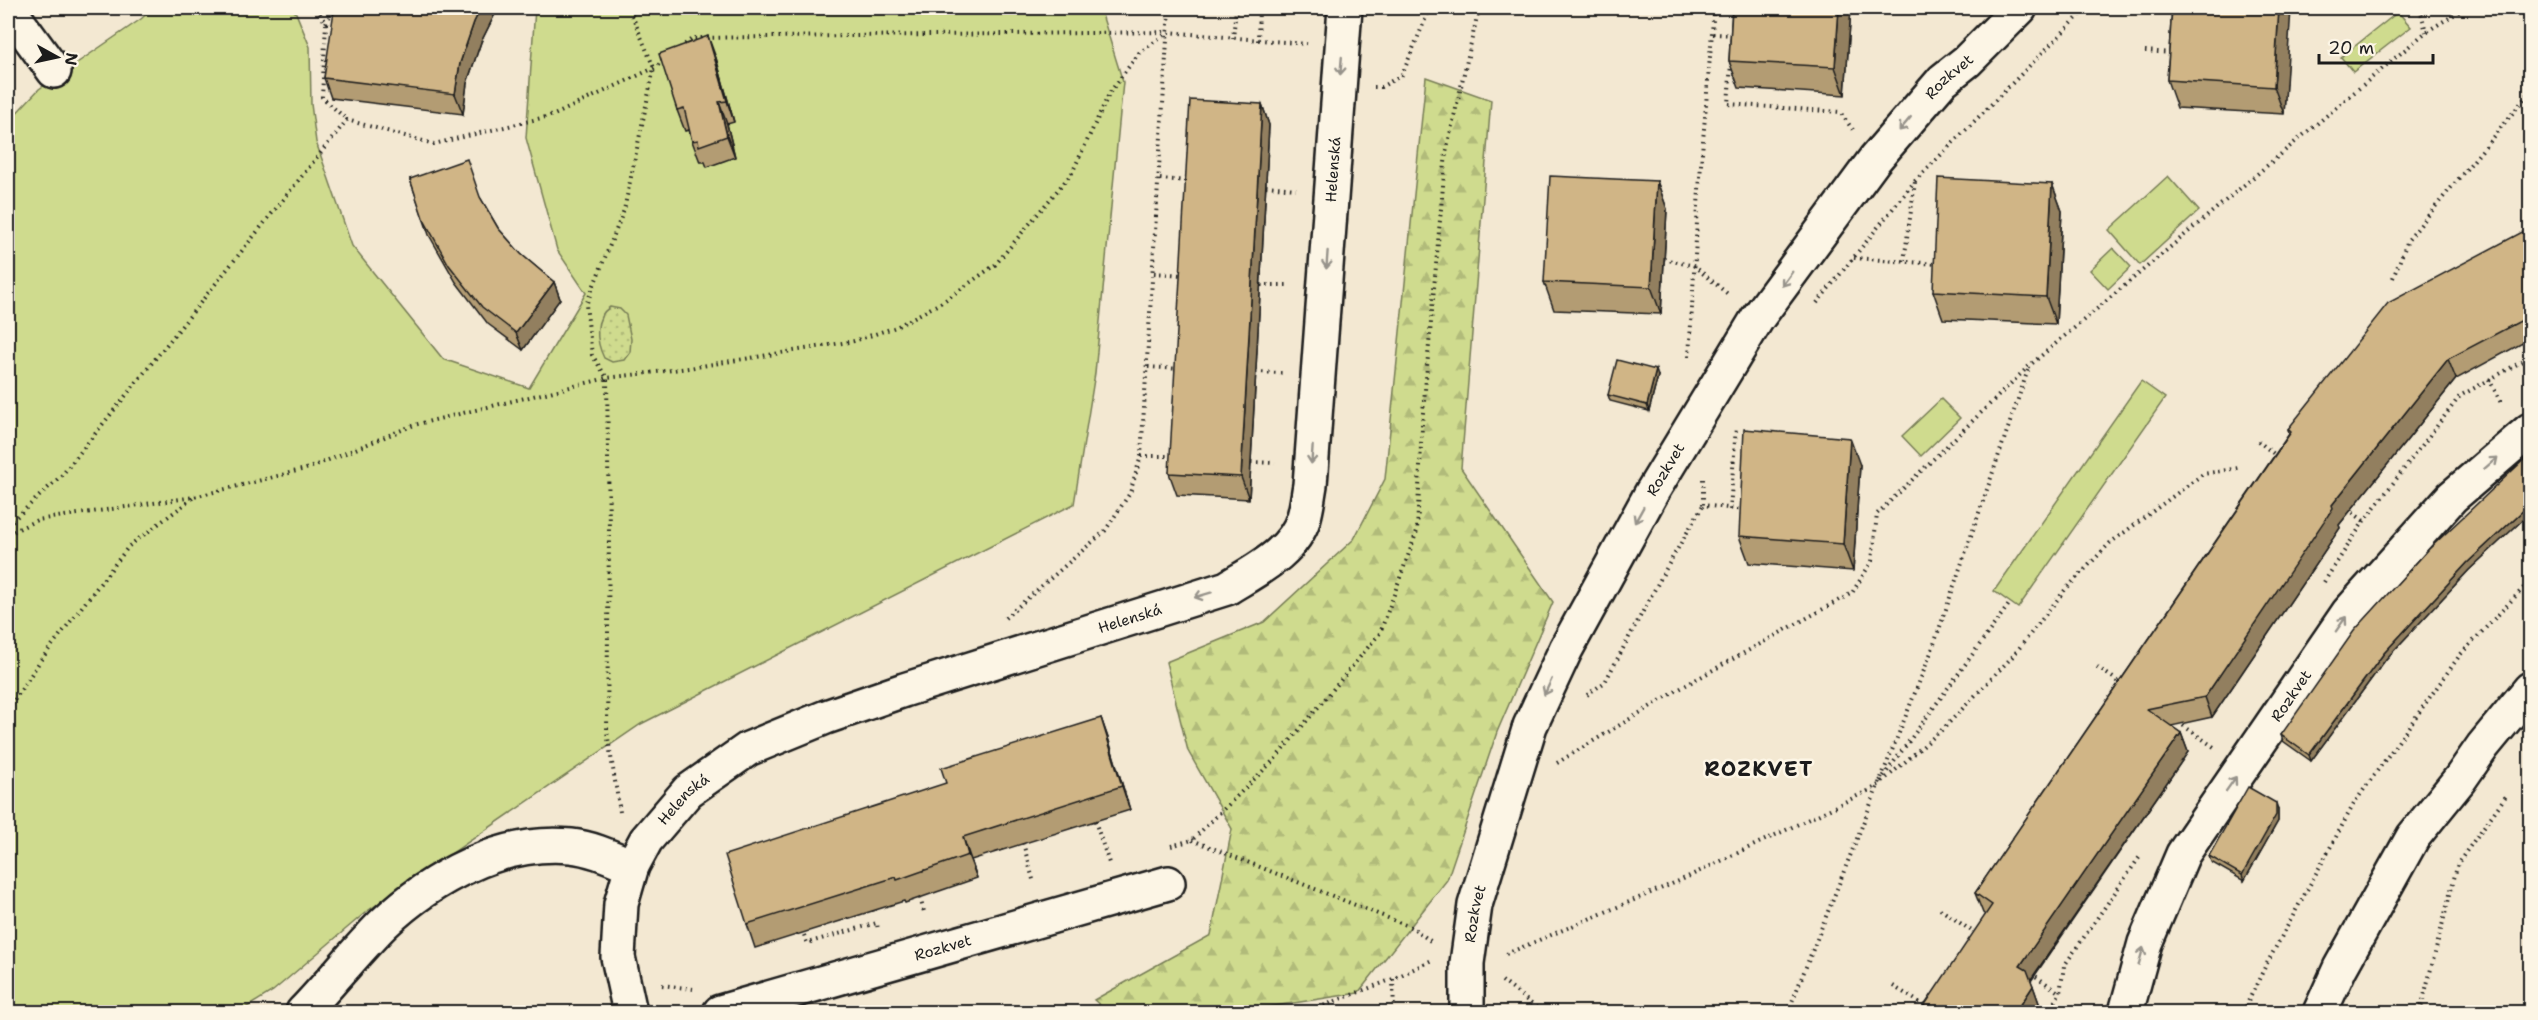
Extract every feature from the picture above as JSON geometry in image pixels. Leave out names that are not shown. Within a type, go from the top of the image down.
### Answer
[{"type":"street","points":[[8,8],[54,71]]},
{"type":"street","name":"Helenská","points":[[630,1012],[618,957],[621,904],[632,866],[646,840],[688,791],[748,749],[826,717],[904,690],[1227,588],[1287,547],[1303,519],[1310,485],[1345,8]]},
{"type":"street","name":"Rozkvet","points":[[1467,1012],[1467,963],[1475,904],[1530,726],[1566,648],[1673,454],[1757,319],[1875,159],[1911,116],[1943,80],[1967,61],[2020,8]]},
{"type":"street","name":"Rozkvet","points":[[2126,1012],[2145,943],[2183,854],[2348,613],[2452,497],[2530,430]]},
{"type":"street","points":[[2320,1012],[2340,968],[2413,837],[2460,779],[2482,746],[2530,689]]},
{"type":"street","points":[[303,1012],[382,925],[432,885],[458,871],[490,857],[519,849],[547,845],[573,846],[609,856],[632,866]]},
{"type":"street","name":"Rozkvet","points":[[720,1012],[1168,883]]},
{"type":"path","points":[[317,8],[326,24]]},
{"type":"path","points":[[334,8],[326,24],[322,97],[347,120],[434,144],[554,115],[654,68],[670,56]]},
{"type":"path","points":[[628,808],[621,816],[607,732],[609,533],[607,378],[592,355],[586,305],[624,210],[654,68],[629,8]]},
{"type":"path","points":[[998,625],[1105,531],[1130,493],[1142,456],[1169,8]]},
{"type":"path","points":[[1233,39],[1236,8]]},
{"type":"path","points":[[1258,41],[1259,8]]},
{"type":"path","points":[[1340,84],[1381,87],[1402,75],[1430,8]]},
{"type":"path","points":[[1714,8],[1694,266],[1689,368],[1737,403],[1730,510]]},
{"type":"path","points":[[1810,312],[1915,181],[2087,8]]},
{"type":"path","points":[[2420,8],[2426,32]]},
{"type":"path","points":[[1554,764],[1686,685],[1852,593],[1872,561],[1877,514],[2029,366],[2426,32],[2465,8]]},
{"type":"path","points":[[8,534],[37,520],[194,497],[309,468],[414,425],[607,378],[689,368],[854,341],[896,327],[944,301],[995,265],[1072,173],[1110,92],[1139,53],[1168,32]]},
{"type":"path","points":[[677,50],[693,38],[1168,32],[1314,45]]},
{"type":"path","points":[[1713,34],[1742,35]]},
{"type":"path","points":[[1732,34],[1732,46]]},
{"type":"path","points":[[2145,51],[2180,54]]},
{"type":"path","points":[[1731,58],[1728,104],[1840,112]]},
{"type":"path","points":[[2393,278],[2408,240],[2530,92]]},
{"type":"path","points":[[8,525],[62,475],[347,120]]},
{"type":"path","points":[[1160,179],[1194,181]]},
{"type":"path","points":[[1904,261],[1915,181]]},
{"type":"path","points":[[1266,186],[1302,189]]},
{"type":"path","points":[[1854,258],[1944,265]]},
{"type":"path","points":[[1664,259],[1694,266],[1757,319]]},
{"type":"path","points":[[1154,273],[1189,276]]},
{"type":"path","points":[[1261,285],[1296,286]]},
{"type":"path","points":[[1788,1012],[1932,651],[2029,366]]},
{"type":"path","points":[[1148,367],[1184,369]]},
{"type":"path","points":[[1256,372],[1292,373]]},
{"type":"path","points":[[2258,441],[2284,461]]},
{"type":"path","points":[[1142,456],[1179,457]]},
{"type":"path","points":[[1251,462],[1278,463]]},
{"type":"path","points":[[1499,957],[1679,881],[1876,787],[1944,728],[2013,656],[2065,590],[2110,543],[2204,474],[2238,468]]},
{"type":"path","points":[[1580,700],[1605,682],[1663,574],[1703,506],[1703,474]]},
{"type":"path","points":[[8,710],[40,661],[129,546],[194,497]]},
{"type":"path","points":[[1703,506],[1752,511]]},
{"type":"path","points":[[2346,508],[2364,521]]},
{"type":"path","points":[[2243,1012],[2355,802],[2460,655],[2530,581]]},
{"type":"path","points":[[1876,787],[2010,603]]},
{"type":"path","points":[[2097,667],[2126,687]]},
{"type":"path","points":[[2175,720],[2215,747]]},
{"type":"path","points":[[2420,1012],[2458,863],[2508,793]]},
{"type":"path","points":[[1095,821],[1109,863]]},
{"type":"path","points":[[1191,840],[1413,928]]},
{"type":"path","points":[[1023,843],[1035,887]]},
{"type":"path","points":[[920,898],[928,922]]},
{"type":"path","points":[[1940,909],[1977,935]]},
{"type":"path","points":[[804,935],[807,943],[877,923],[880,937]]},
{"type":"path","points":[[1307,1012],[1393,979],[1436,959]]},
{"type":"path","points":[[2023,967],[2060,993]]},
{"type":"path","points":[[1393,979],[1394,1012]]},
{"type":"path","points":[[1505,983],[1542,1012]]},
{"type":"path","points":[[1893,986],[1935,1012]]},
{"type":"green space","points":[[153,8],[291,8],[296,13],[310,47],[311,104],[316,142],[352,246],[443,359],[529,388],[586,293],[557,250],[526,138],[535,8],[1100,8],[1123,82],[1095,373],[1074,504],[641,724],[366,912],[273,991],[239,1012],[8,1012],[8,122],[39,89],[141,19]]},
{"type":"green space","points":[[2398,12],[2411,27],[2353,72],[2341,57]]},
{"type":"green space","points":[[1426,77],[1491,100],[1461,468],[1553,602],[1497,732],[1447,880],[1358,993],[1235,1012],[1108,1012],[1094,1000],[1211,935],[1232,829],[1188,751],[1166,662],[1264,622],[1354,539],[1385,479]]},
{"type":"green space","points":[[2168,176],[2199,211],[2140,265],[2109,230]]},
{"type":"green space","points":[[2113,248],[2131,267],[2108,289],[2090,270]]},
{"type":"green space","points":[[610,307],[620,309],[626,315],[631,339],[630,352],[624,360],[612,362],[604,358],[598,338],[601,317]]},
{"type":"green space","points":[[2141,381],[2165,398],[2018,608],[1994,591]]},
{"type":"green space","points":[[1941,399],[1960,418],[1921,456],[1902,436]]},
{"type":"building","points":[[336,8],[481,8],[460,63],[455,94],[324,78]]},
{"type":"building","points":[[1732,8],[1839,8],[1835,67],[1729,61]]},
{"type":"building","points":[[2172,8],[2279,8],[2274,87],[2167,80]]},
{"type":"building","points":[[708,36],[727,101],[719,102],[727,136],[699,146],[698,140],[692,141],[684,108],[677,110],[659,54]]},
{"type":"building","points":[[1190,100],[1262,104],[1241,477],[1169,473]]},
{"type":"building","points":[[467,159],[480,197],[498,228],[521,254],[554,282],[516,333],[482,307],[449,265],[423,218],[410,179]]},
{"type":"building","points":[[1550,176],[1657,181],[1651,287],[1544,282]]},
{"type":"building","points":[[1938,178],[2052,184],[2046,297],[1933,291]]},
{"type":"building","points":[[2530,228],[2530,316],[2448,359],[2332,505],[2333,508],[2205,697],[2147,709],[2181,733],[2020,966],[2027,970],[2033,986],[2016,1012],[1920,1012],[1992,905],[1975,893],[2291,432],[2288,429],[2388,303]]},
{"type":"building","points":[[1617,360],[1656,370],[1647,405],[1608,395]]},
{"type":"building","points":[[1744,429],[1850,438],[1843,544],[1739,536]]},
{"type":"building","points":[[2530,454],[2530,504],[2467,563],[2384,653],[2309,755],[2281,735],[2354,631],[2429,549]]},
{"type":"building","points":[[1101,718],[1122,786],[963,837],[968,855],[897,880],[896,877],[747,924],[725,855],[946,783],[941,768]]},
{"type":"building","points":[[2248,787],[2276,803],[2276,815],[2242,875],[2209,856]]},
{"type":"district","name":"ROZKVET","points":[[1759,769]]}]
